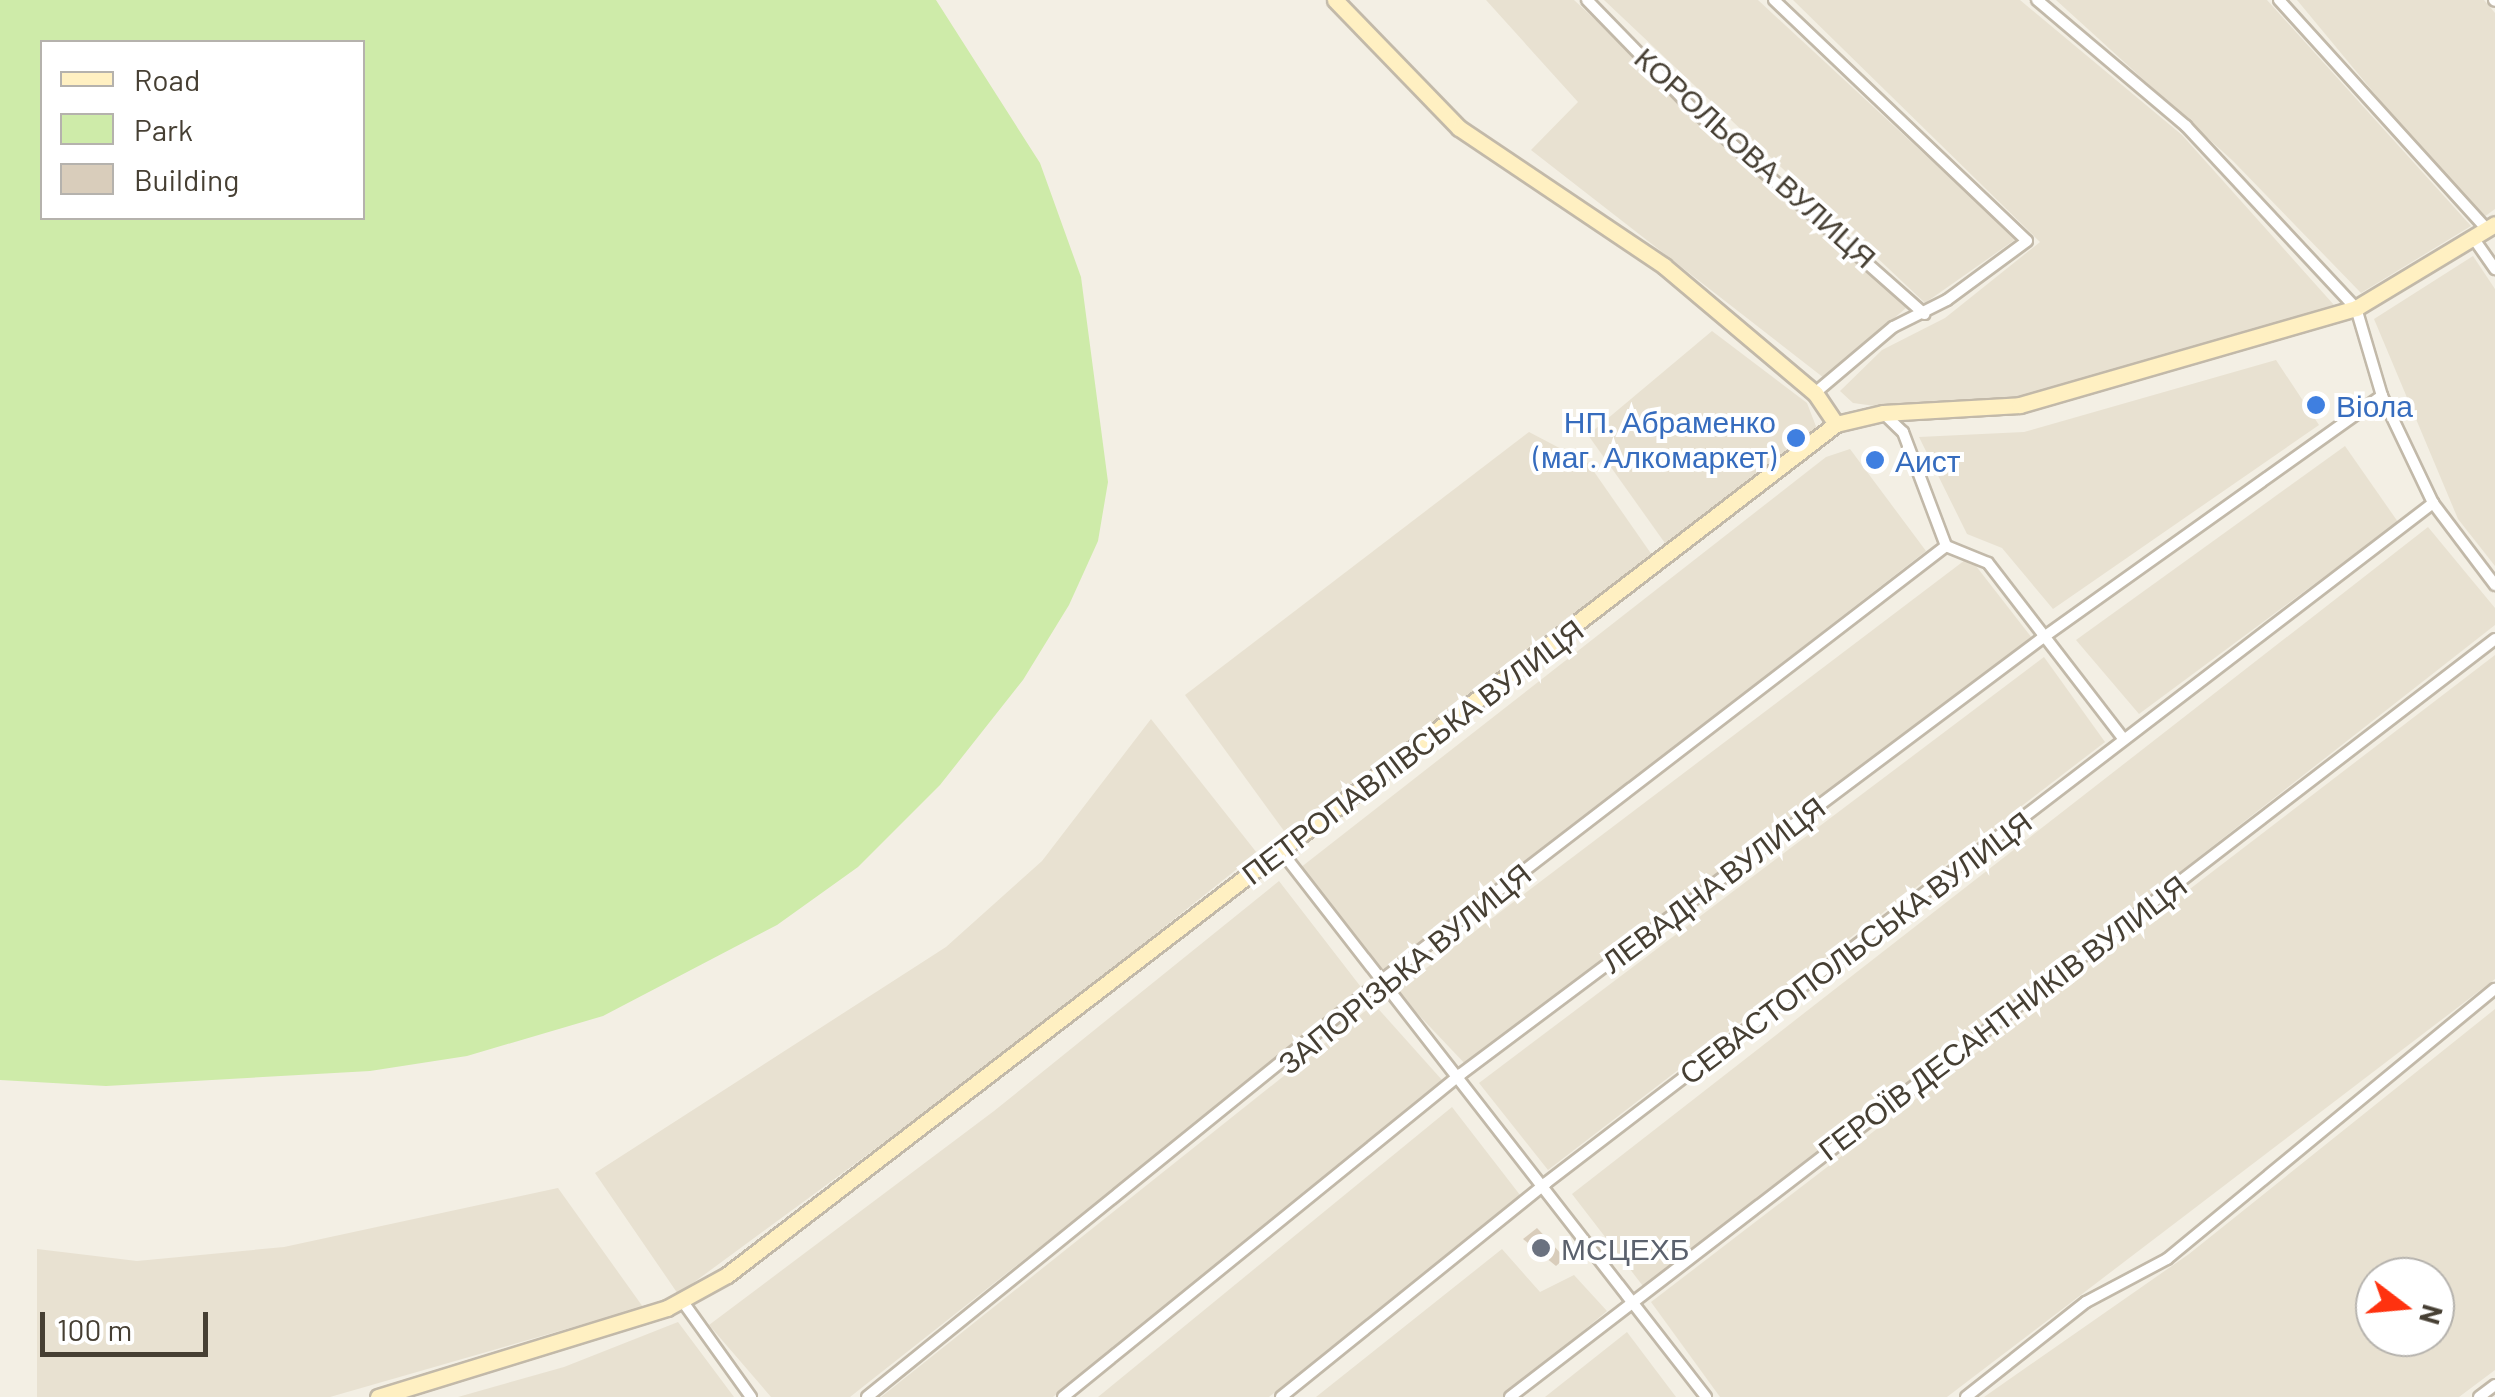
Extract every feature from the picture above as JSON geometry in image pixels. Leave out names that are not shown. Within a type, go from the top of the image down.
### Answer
[{"type":"street","points":[[1335,0],[1459,128],[1664,266],[1815,393],[1836,424]]},
{"type":"street","name":"КОРОЛЬОВА ВУЛИЦЯ","points":[[1587,0],[1696,112],[1924,314]]},
{"type":"street","points":[[1774,0],[2027,241],[1924,314],[1894,327],[1815,393]]},
{"type":"street","points":[[2038,0],[2186,126],[2356,308],[2382,396],[2434,503],[2495,585]]},
{"type":"street","points":[[2279,0],[2486,231],[2495,269]]},
{"type":"street","name":"ПЕТРОПАВЛІВСЬКА ВУЛИЦЯ","points":[[378,1397],[683,1302],[1281,852],[1836,424],[1883,413],[2020,405],[2356,308],[2486,231]]},
{"type":"street","name":"ЛЕВАДНА ВУЛИЦЯ","points":[[1063,1397],[1461,1074],[2041,639],[2382,396]]},
{"type":"street","points":[[1883,413],[1903,432],[1946,546],[1988,563],[2041,639],[2122,737]]},
{"type":"street","name":"СЕВАСТОПОЛЬСЬКА ВУЛИЦЯ","points":[[1281,1397],[1546,1183],[2122,737],[2434,503]]},
{"type":"street","name":"ЗАПОРІЗЬКА ВУЛИЦЯ","points":[[867,1397],[1382,980],[1946,546]]},
{"type":"street","name":"ГЕРОЇВ ДЕСАНТНИКІВ ВУЛИЦЯ","points":[[1510,1397],[2495,639]]},
{"type":"street","points":[[1281,852],[1461,1074],[1706,1397]]},
{"type":"street","points":[[1966,1397],[2086,1302],[2167,1259],[2495,990]]},
{"type":"street","points":[[683,1302],[752,1397]]},
{"type":"street","points":[[2479,1397],[2495,1385]]},
{"type":"shaded area","points":[[1486,0],[1574,0],[1906,308],[1824,378],[1531,150],[1578,102]]},
{"type":"shaded area","points":[[1604,0],[1758,0],[2016,239],[1925,303]]},
{"type":"shaded area","points":[[1793,0],[2020,0],[2182,135],[2334,305],[2051,393],[1890,408],[1853,403],[1840,391],[1882,350],[1945,318],[2040,242]]},
{"type":"shaded area","points":[[2056,0],[2267,0],[2471,226],[2361,293],[2233,161]]},
{"type":"shaded area","points":[[2297,0],[2484,0],[2495,13],[2495,209],[2484,217],[2437,169]]},
{"type":"shaded area","points":[[2473,256],[2495,289],[2495,566],[2458,519],[2374,319]]},
{"type":"shaded area","points":[[1712,331],[1807,403],[1817,429],[1667,546],[1588,435]]},
{"type":"shaded area","points":[[2276,360],[2319,425],[2053,609],[2002,548],[1967,534],[1919,437],[2024,432]]},
{"type":"shaded area","points":[[1529,432],[1588,463],[1652,555],[1287,835],[1185,695]]},
{"type":"shaded area","points":[[2345,446],[2398,522],[2139,714],[2076,640]]},
{"type":"shaded area","points":[[1850,449],[1926,551],[1384,972],[1300,868],[1826,457]]},
{"type":"shaded area","points":[[2428,527],[2495,608],[2495,625],[1646,1290],[1572,1194]]},
{"type":"shaded area","points":[[1969,557],[2032,638],[1468,1067],[1396,991]]},
{"type":"shaded area","points":[[2495,655],[2495,979],[1947,1397],[1720,1397],[1651,1302]]},
{"type":"shaded area","points":[[2044,657],[2105,742],[1548,1170],[1479,1083]]},
{"type":"shaded area","points":[[1151,719],[1257,853],[1014,1047],[678,1294],[595,1173],[946,947],[1042,861]]},
{"type":"shaded area","points":[[1279,881],[1364,991],[850,1397],[771,1397],[709,1325],[994,1111]]},
{"type":"shaded area","points":[[1374,1004],[1442,1080],[1053,1397],[881,1397]]},
{"type":"shaded area","points":[[2495,1009],[2495,1370],[2459,1397],[1984,1397],[2189,1254]]},
{"type":"shaded area","points":[[1452,1107],[1520,1195],[1269,1397],[1098,1397]]},
{"type":"shaded area","points":[[558,1188],[643,1307],[330,1397],[37,1397],[37,1249],[137,1261],[284,1247]]},
{"type":"shaded area","points":[[1502,1249],[1540,1292],[1574,1275],[1607,1311],[1504,1397],[1316,1397]]},
{"type":"shaded area","points":[[678,1322],[734,1397],[458,1397],[564,1367]]},
{"type":"shaded area","points":[[1627,1332],[1676,1397],[1545,1397]]},
{"type":"green space","points":[[0,0],[936,0],[1040,163],[1081,277],[1108,482],[1098,541],[1069,605],[1023,680],[940,785],[858,867],[777,925],[603,1016],[467,1056],[370,1071],[106,1086],[0,1080]]},
{"type":"building","name":"МСЦЕХБ","points":[[1537,1228],[1565,1258],[1556,1266],[1523,1239]]},
{"type":"place","name":"Віола","points":[[2316,405]]},
{"type":"place","name":"НП. Абраменко (маг. Алкомаркет)","points":[[1796,438]]},
{"type":"place","name":"Аист","points":[[1875,460]]},
{"type":"place","name":"МСЦЕХБ","points":[[1541,1248]]}]
